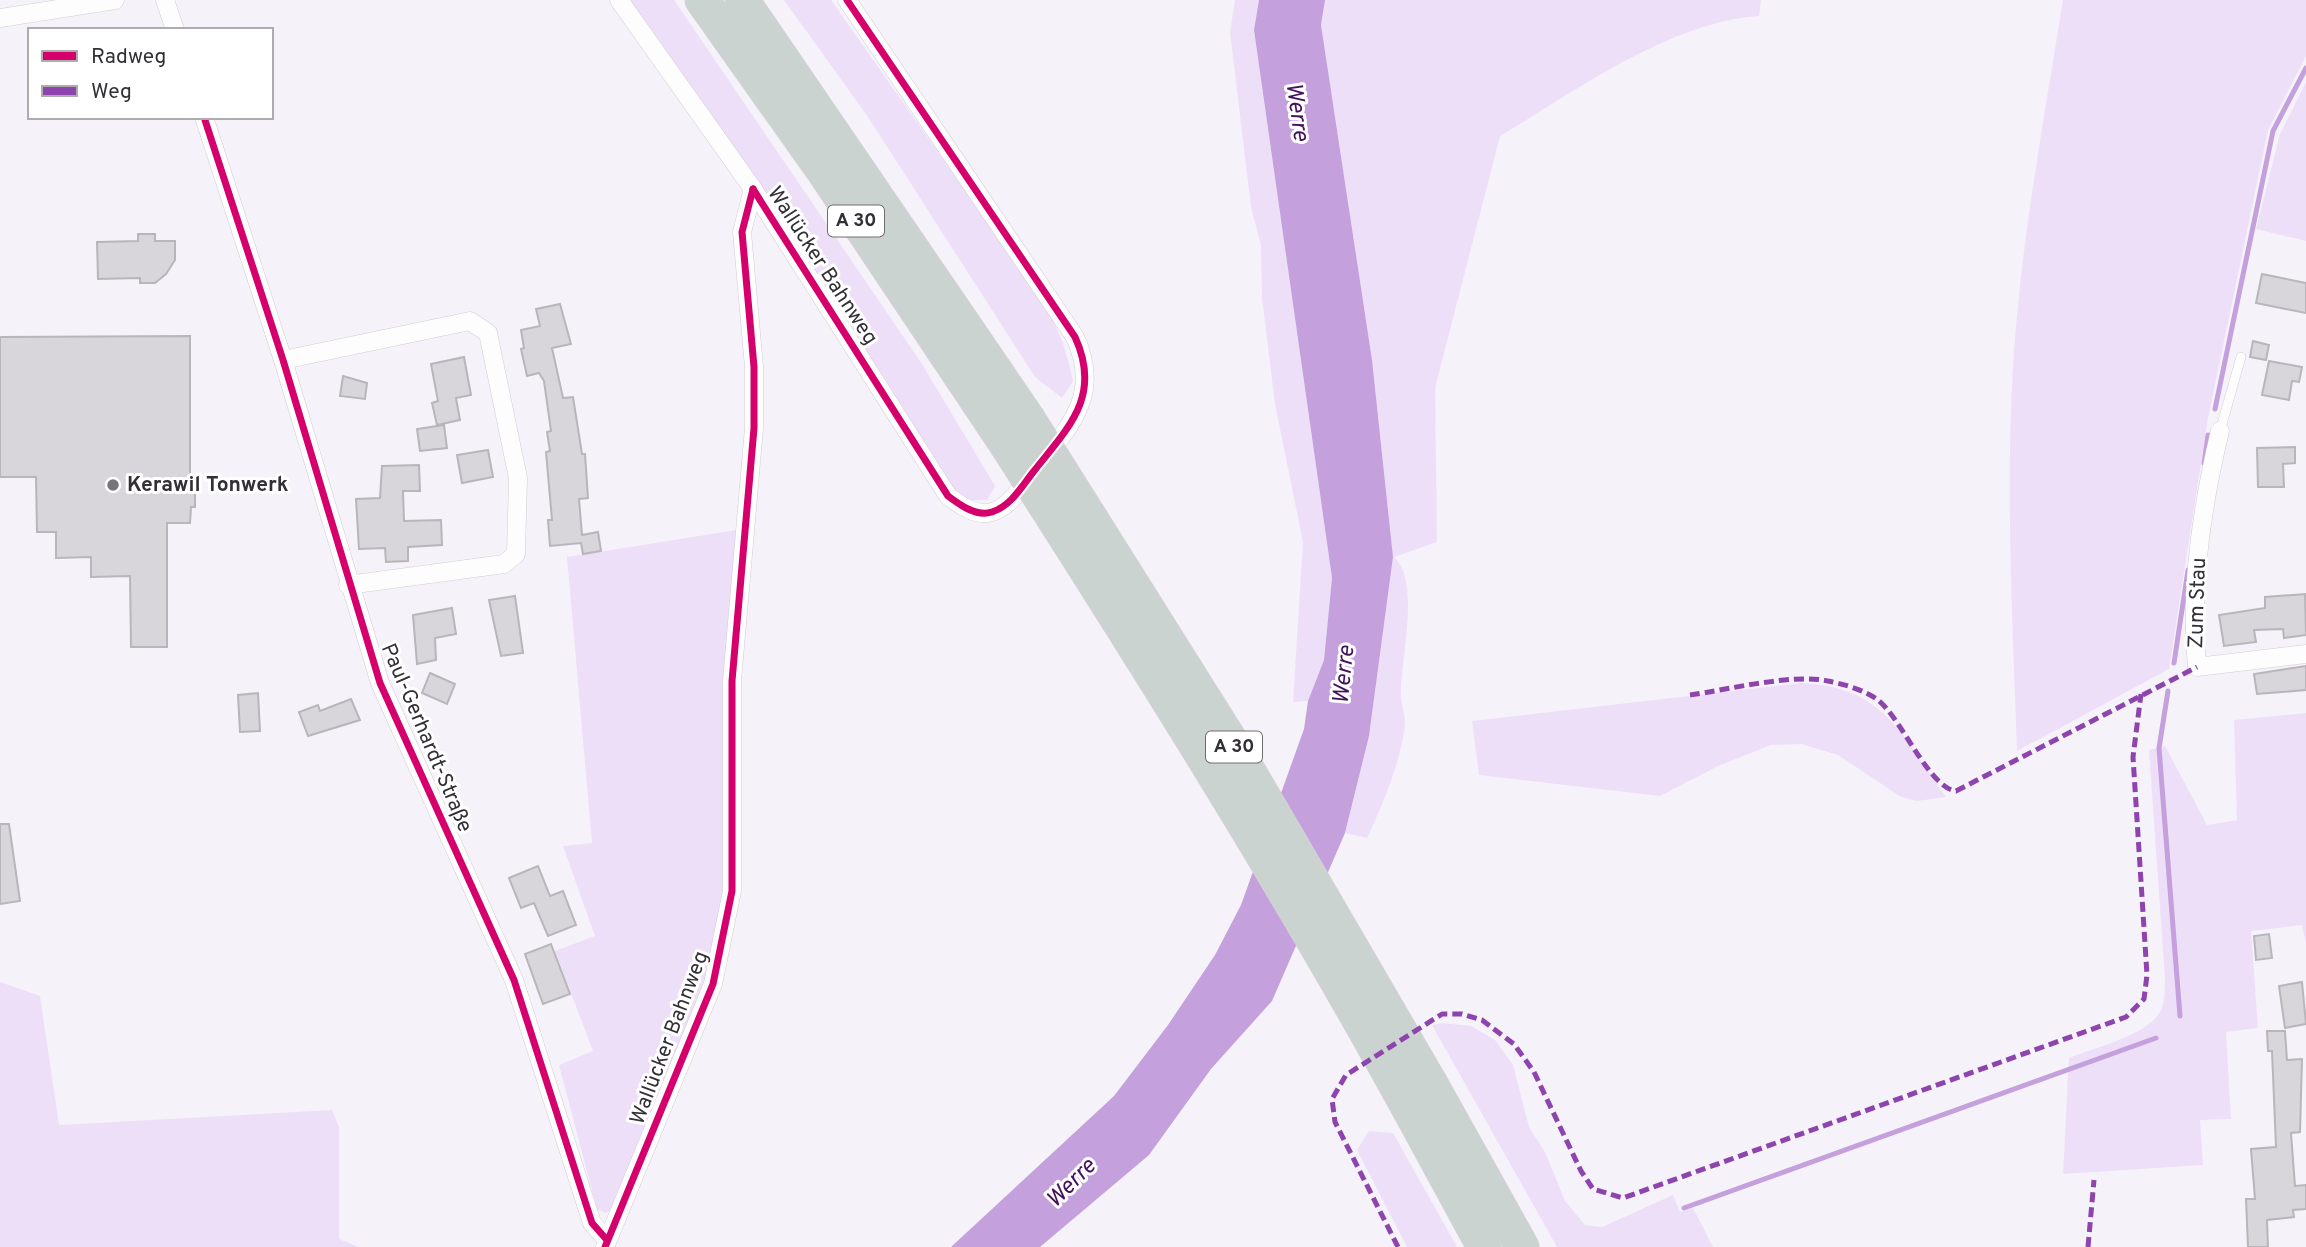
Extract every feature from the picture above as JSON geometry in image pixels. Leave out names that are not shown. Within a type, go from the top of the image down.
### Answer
[{"type":"highway","name":"A 30","points":[[702,0],[824,172],[1006,444],[1165,693],[1363,1025],[1484,1247]]},
{"type":"highway","name":"A 30","points":[[742,0],[1027,417],[1234,746],[1431,1084],[1522,1247]]},
{"type":"street","points":[[0,18],[115,0]]},
{"type":"street","points":[[165,0],[174,28]]},
{"type":"street","name":"Wallücker Bahnweg","points":[[619,0],[753,189],[948,496],[963,508],[990,513],[1007,504],[1076,418],[1086,375],[1084,356],[1075,337],[847,0]]},
{"type":"street","name":"Paul-Gerhardt-Straße","points":[[205,119],[283,360],[348,585],[380,683],[514,980],[592,1223],[606,1244]]},
{"type":"street","name":"Wallücker Bahnweg","points":[[606,1244],[713,984],[732,891],[733,681],[754,428],[754,367],[742,232],[753,189]]},
{"type":"street","points":[[283,360],[470,321],[488,333],[518,478],[516,554],[504,564],[348,585]]},
{"type":"street","name":"Zum Stau","points":[[2220,430],[2210,473],[2199,555],[2197,667],[2306,653]]},
{"type":"lane","points":[[2220,430],[2241,357]]},
{"type":"shaded area","points":[[625,0],[674,0],[922,364],[995,486],[987,500],[964,500],[951,490]]},
{"type":"shaded area","points":[[784,0],[831,0],[1035,290],[1059,333],[1070,367],[1073,381],[1062,398],[1035,377],[868,117]]},
{"type":"shaded area","points":[[1235,0],[1259,0],[1254,30],[1332,578],[1324,660],[1308,701],[1293,702],[1303,542],[1275,404],[1262,298],[1261,246],[1251,207],[1230,32]]},
{"type":"shaded area","points":[[1325,0],[1761,0],[1759,16],[1725,21],[1658,45],[1624,61],[1500,136],[1435,388],[1437,542],[1394,557],[1402,569],[1407,585],[1407,624],[1401,684],[1405,726],[1390,783],[1367,838],[1345,833],[1369,736],[1393,557],[1372,360],[1321,25]]},
{"type":"shaded area","points":[[2063,0],[2306,0],[2306,56],[2268,130],[2208,418],[2169,669],[2017,751],[2010,528],[2013,361],[2027,229]]},
{"type":"shaded area","points":[[2306,82],[2306,241],[2256,229],[2280,134]]},
{"type":"shaded area","points":[[743,529],[724,891],[709,972],[617,1207],[605,1213],[597,1209],[559,1065],[593,1051],[555,951],[595,936],[563,846],[592,843],[567,557]]},
{"type":"shaded area","points":[[1801,683],[1830,687],[1853,694],[1872,704],[1903,735],[1946,797],[1917,801],[1901,797],[1838,755],[1801,744],[1771,745],[1718,766],[1660,796],[1479,775],[1472,721]]},
{"type":"shaded area","points":[[2306,713],[2306,944],[2302,925],[2251,931],[2258,1028],[2226,1032],[2231,1119],[2200,1120],[2203,1165],[2063,1174],[2069,1058],[2119,1040],[2144,1027],[2160,1012],[2164,1000],[2165,979],[2149,750],[2165,746],[2207,825],[2237,820],[2234,720]]},
{"type":"shaded area","points":[[0,982],[40,996],[59,1125],[332,1110],[339,1127],[339,1239],[359,1247],[0,1247]]},
{"type":"shaded area","points":[[1442,1023],[1471,1026],[1495,1040],[1513,1065],[1529,1127],[1545,1152],[1565,1201],[1585,1225],[1602,1227],[1673,1195],[1680,1212],[1693,1208],[1713,1247],[1557,1247],[1432,1025]]},
{"type":"shaded area","points":[[1369,1131],[1393,1133],[1457,1247],[1407,1247],[1357,1150]]},
{"type":"water","name":"Werre","points":[[1259,0],[1325,0],[1321,25],[1372,360],[1393,557],[1369,736],[1345,833],[1272,1001],[1211,1069],[1149,1155],[1040,1247],[951,1247],[1114,1096],[1168,1025],[1215,955],[1241,905],[1304,729],[1308,701],[1324,660],[1332,578],[1254,30]]},
{"type":"building","points":[[138,234],[155,234],[155,241],[175,241],[175,260],[166,274],[155,283],[140,283],[140,278],[98,279],[97,242],[138,241]]},
{"type":"building","points":[[2262,274],[2306,283],[2306,313],[2256,303]]},
{"type":"building","points":[[560,304],[571,344],[552,348],[563,398],[573,397],[582,454],[585,454],[588,498],[579,499],[582,535],[598,532],[601,551],[583,554],[581,543],[550,546],[548,520],[552,520],[546,452],[550,451],[547,432],[551,431],[544,381],[539,373],[527,376],[521,349],[524,348],[521,330],[540,326],[536,309]]},
{"type":"building","name":"Kerawil Tonwerk","points":[[190,336],[190,492],[195,492],[195,507],[191,507],[190,523],[167,523],[167,647],[131,647],[130,576],[91,577],[91,557],[56,558],[56,532],[37,532],[36,477],[0,477],[0,337]]},
{"type":"building","points":[[2253,341],[2269,345],[2266,360],[2250,357]]},
{"type":"building","points":[[464,357],[471,395],[456,398],[460,420],[437,425],[432,403],[438,401],[431,364]]},
{"type":"building","points":[[2269,361],[2302,367],[2299,382],[2292,381],[2289,400],[2262,395]]},
{"type":"building","points":[[343,376],[367,383],[365,399],[340,396]]},
{"type":"building","points":[[444,425],[447,448],[420,451],[417,429]]},
{"type":"building","points":[[2295,447],[2295,463],[2283,464],[2284,487],[2258,487],[2257,448]]},
{"type":"building","points":[[488,450],[493,477],[462,483],[457,455]]},
{"type":"building","points":[[419,465],[420,491],[403,491],[404,521],[441,520],[442,545],[408,547],[408,561],[386,562],[385,548],[359,549],[356,499],[380,498],[382,466]]},
{"type":"building","points":[[2305,594],[2306,635],[2284,638],[2283,629],[2254,630],[2256,642],[2224,646],[2219,615],[2265,608],[2265,597]]},
{"type":"building","points":[[515,596],[523,653],[501,656],[489,600]]},
{"type":"building","points":[[452,608],[456,634],[435,638],[436,660],[417,664],[413,615]]},
{"type":"building","points":[[2306,666],[2306,690],[2257,694],[2254,674]]},
{"type":"building","points":[[430,673],[455,684],[447,704],[422,693]]},
{"type":"building","points":[[258,693],[260,731],[240,732],[238,695]]},
{"type":"building","points":[[351,699],[360,720],[308,736],[299,712],[318,705],[320,711]]},
{"type":"building","points":[[0,824],[9,824],[20,901],[0,904]]},
{"type":"building","points":[[538,866],[550,896],[563,891],[576,925],[548,936],[534,903],[521,908],[509,878]]},
{"type":"building","points":[[2269,934],[2272,958],[2256,960],[2254,936]]},
{"type":"building","points":[[551,944],[570,994],[543,1004],[525,954]]},
{"type":"building","points":[[2302,982],[2306,1024],[2285,1028],[2279,986]]},
{"type":"building","points":[[2267,1031],[2285,1031],[2287,1060],[2302,1059],[2300,1132],[2291,1133],[2295,1186],[2306,1185],[2306,1209],[2293,1210],[2294,1217],[2267,1220],[2268,1247],[2248,1247],[2246,1199],[2255,1199],[2251,1149],[2276,1147],[2272,1051],[2268,1051]]},
{"type":"waterway","points":[[2215,409],[2273,131],[2306,68]]},
{"type":"waterway","points":[[2204,463],[2208,435]]},
{"type":"waterway","points":[[2174,663],[2188,570]]},
{"type":"waterway","points":[[2168,691],[2159,748],[2180,1016]]},
{"type":"waterway","points":[[1684,1208],[2156,1038]]},
{"type":"marked path","points":[[1690,695],[1797,679],[1828,681],[1854,688],[1867,693],[1887,709],[1936,778],[1956,791],[2197,667]]},
{"type":"marked path","points":[[1398,1247],[1335,1122],[1332,1099],[1346,1075],[1442,1014],[1462,1014],[1482,1020],[1514,1044],[1534,1072],[1581,1171],[1593,1189],[1623,1198],[2126,1017],[2144,999],[2147,975],[2133,757],[2141,694]]},
{"type":"marked path","points":[[2088,1247],[2094,1180]]},
{"type":"cycle path","points":[[753,189],[948,496],[980,513],[992,512],[1005,505],[1059,440],[1078,410],[1085,377],[1082,358],[1075,337],[847,0]]},
{"type":"cycle path","points":[[205,119],[283,360],[380,683],[514,980],[592,1223],[607,1240]]},
{"type":"cycle path","points":[[605,1247],[713,984],[732,891],[732,681],[754,428],[754,367],[742,232],[753,189]]},
{"type":"place","name":"Kerawil Tonwerk","points":[[113,485]]}]
